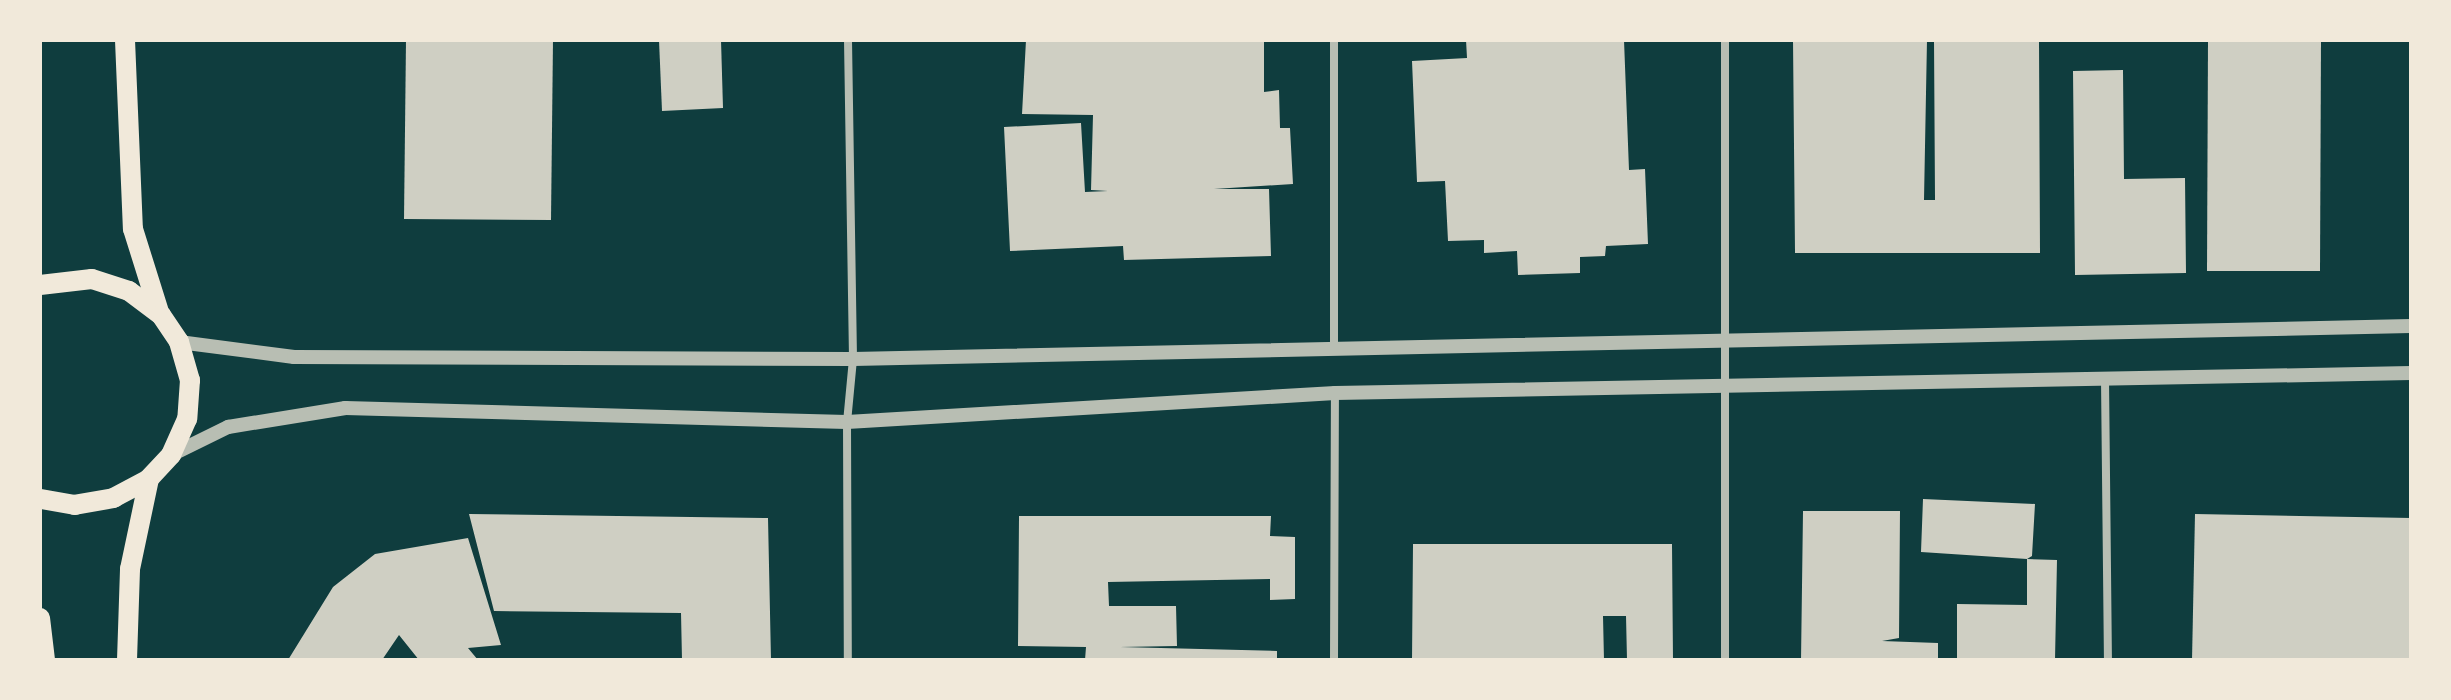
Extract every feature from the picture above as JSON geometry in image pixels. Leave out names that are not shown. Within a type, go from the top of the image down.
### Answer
[{"type":"main road","points":[[40,499],[75,505],[114,498],[149,479],[171,455],[187,419],[190,380],[179,342],[161,315],[133,229],[125,40]]},
{"type":"main road","points":[[40,285],[92,279],[129,291],[161,315]]},
{"type":"main road","points":[[127,660],[130,569],[149,479]]},
{"type":"main road","points":[[40,618],[45,660]]},
{"type":"street","points":[[848,40],[853,359],[847,422],[848,660]]},
{"type":"street","points":[[1334,40],[1334,346]]},
{"type":"street","points":[[1725,40],[1728,339],[1725,660]]},
{"type":"street","points":[[179,342],[294,357],[853,359],[1334,346],[2411,326]]},
{"type":"street","points":[[171,455],[228,427],[345,408],[847,422],[1335,393],[2411,373]]},
{"type":"street","points":[[2105,379],[2108,660]]},
{"type":"street","points":[[1334,660],[1335,393]]},
{"type":"building","points":[[406,40],[553,40],[551,220],[404,219]]},
{"type":"building","points":[[659,40],[721,40],[723,108],[662,111]]},
{"type":"building","points":[[1026,40],[1264,40],[1264,92],[1279,90],[1280,128],[1290,128],[1293,184],[1214,189],[1269,189],[1271,256],[1124,260],[1123,246],[1010,251],[1004,127],[1081,123],[1085,192],[1108,191],[1091,190],[1093,115],[1022,114]]},
{"type":"building","points":[[1466,40],[1624,40],[1629,170],[1645,169],[1648,244],[1606,246],[1605,256],[1580,257],[1580,273],[1518,275],[1517,251],[1484,253],[1484,240],[1448,241],[1445,181],[1417,182],[1412,61],[1467,58]]},
{"type":"building","points":[[1793,40],[1927,40],[1924,200],[1935,200],[1934,40],[2039,40],[2040,253],[1795,253]]},
{"type":"building","points":[[2208,40],[2321,40],[2320,271],[2207,271]]},
{"type":"building","points":[[2123,70],[2124,179],[2185,178],[2186,273],[2075,275],[2073,71]]},
{"type":"building","points":[[1923,499],[2035,504],[2032,556],[2027,559],[1921,552]]},
{"type":"building","points":[[1803,511],[1900,511],[1899,638],[1882,641],[1938,643],[1938,660],[1801,660]]},
{"type":"building","points":[[469,514],[768,518],[771,660],[682,660],[681,613],[494,611]]},
{"type":"building","points":[[2195,514],[2411,518],[2411,660],[2192,660]]},
{"type":"building","points":[[1019,516],[1271,516],[1270,536],[1295,537],[1295,599],[1270,600],[1270,579],[1108,582],[1109,606],[1176,606],[1177,646],[1120,647],[1277,651],[1277,660],[1085,660],[1086,647],[1018,646]]},
{"type":"building","points":[[468,538],[501,645],[468,648],[478,660],[419,660],[399,635],[382,660],[288,660],[333,587],[375,554]]},
{"type":"building","points":[[1413,544],[1672,544],[1673,660],[1627,660],[1626,616],[1603,616],[1604,660],[1412,660]]},
{"type":"building","points":[[2027,559],[2057,560],[2055,660],[1957,660],[1957,604],[2027,605]]}]
